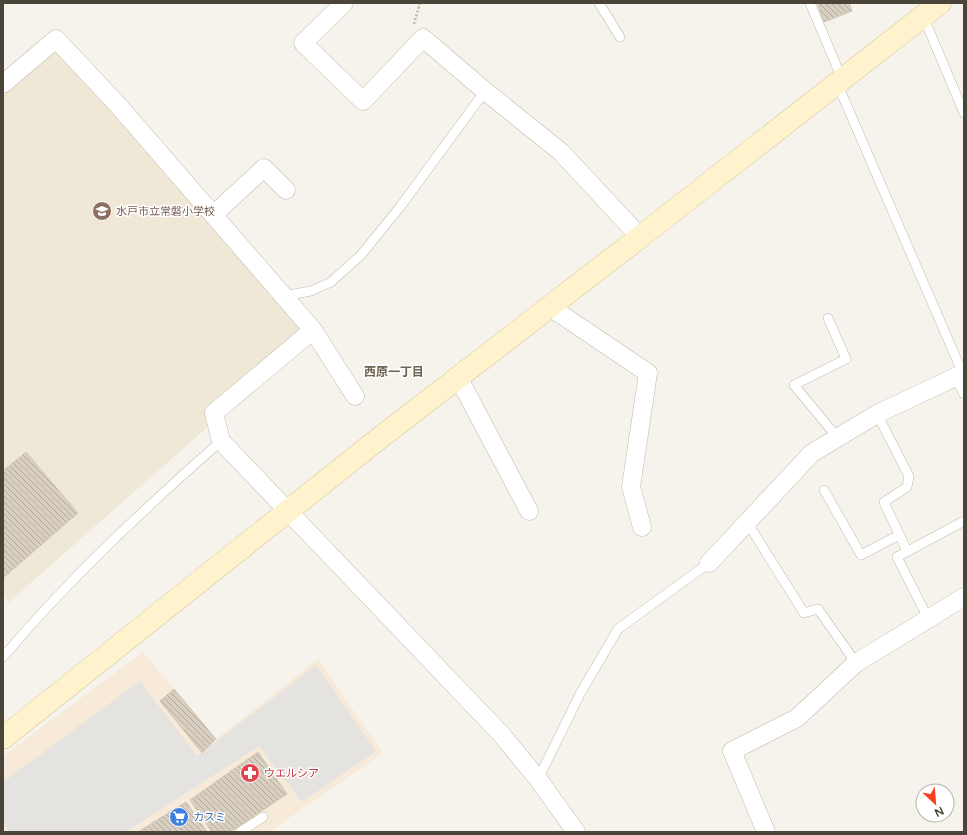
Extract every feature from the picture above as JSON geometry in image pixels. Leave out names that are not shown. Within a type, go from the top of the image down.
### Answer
[{"type":"street","points":[[344,3],[303,43],[362,102],[423,38],[485,91],[561,152],[640,237]]},
{"type":"street","points":[[3,738],[287,511],[932,9]]},
{"type":"street","points":[[3,84],[56,39],[117,104],[313,330],[355,396]]},
{"type":"street","points":[[212,215],[264,168],[286,190]]},
{"type":"street","points":[[550,306],[648,373],[631,487],[642,528]]},
{"type":"street","points":[[313,330],[214,413],[221,441],[501,734],[538,779],[576,832]]},
{"type":"street","points":[[709,563],[812,453],[877,414],[961,375]]},
{"type":"street","points":[[458,377],[529,511]]},
{"type":"street","points":[[766,832],[732,751],[796,718],[856,663],[964,597]]},
{"type":"lane","points":[[599,3],[620,37]]},
{"type":"lane","points":[[810,3],[839,80],[961,375],[964,394]]},
{"type":"lane","points":[[932,9],[964,113]]},
{"type":"lane","points":[[283,296],[311,291],[331,282],[362,255],[400,207],[485,91]]},
{"type":"lane","points":[[828,318],[846,359],[794,386],[837,437]]},
{"type":"lane","points":[[877,414],[909,476],[907,487],[884,502],[907,551]]},
{"type":"lane","points":[[3,657],[48,604],[154,500],[221,441]]},
{"type":"lane","points":[[824,490],[862,555],[899,535]]},
{"type":"lane","points":[[928,618],[897,557],[964,521]]},
{"type":"lane","points":[[747,522],[804,614],[818,609],[856,663]]},
{"type":"lane","points":[[538,779],[580,694],[618,629],[709,563]]},
{"type":"lane","points":[[240,832],[262,817]]},
{"type":"shaded area","name":"水戸市立常磐小学校","points":[[57,49],[304,328],[205,411],[210,425],[9,602],[3,595],[3,95]]},
{"type":"shaded area","points":[[143,652],[216,739],[318,659],[383,753],[269,832],[3,832],[3,756]]},
{"type":"shaded area","points":[[316,665],[376,751],[302,802],[259,746],[126,832],[9,832],[3,824],[3,782],[140,681],[197,756]]},
{"type":"building","points":[[817,3],[849,3],[852,11],[824,22]]},
{"type":"building","points":[[26,452],[78,513],[3,578],[3,471]]},
{"type":"building","points":[[174,689],[216,739],[202,753],[160,701]]},
{"type":"building","name":"ウエルシア","points":[[258,752],[287,794],[230,832],[212,832],[190,800]]},
{"type":"building","name":"カスミ","points":[[186,802],[207,832],[138,832]]},
{"type":"place","name":"水戸市立常磐小学校","points":[[102,211]]},
{"type":"place","name":"ウエルシア","points":[[250,773]]},
{"type":"place","name":"カスミ","points":[[179,817]]},
{"type":"district","name":"西原一丁目","points":[[394,372]]}]
